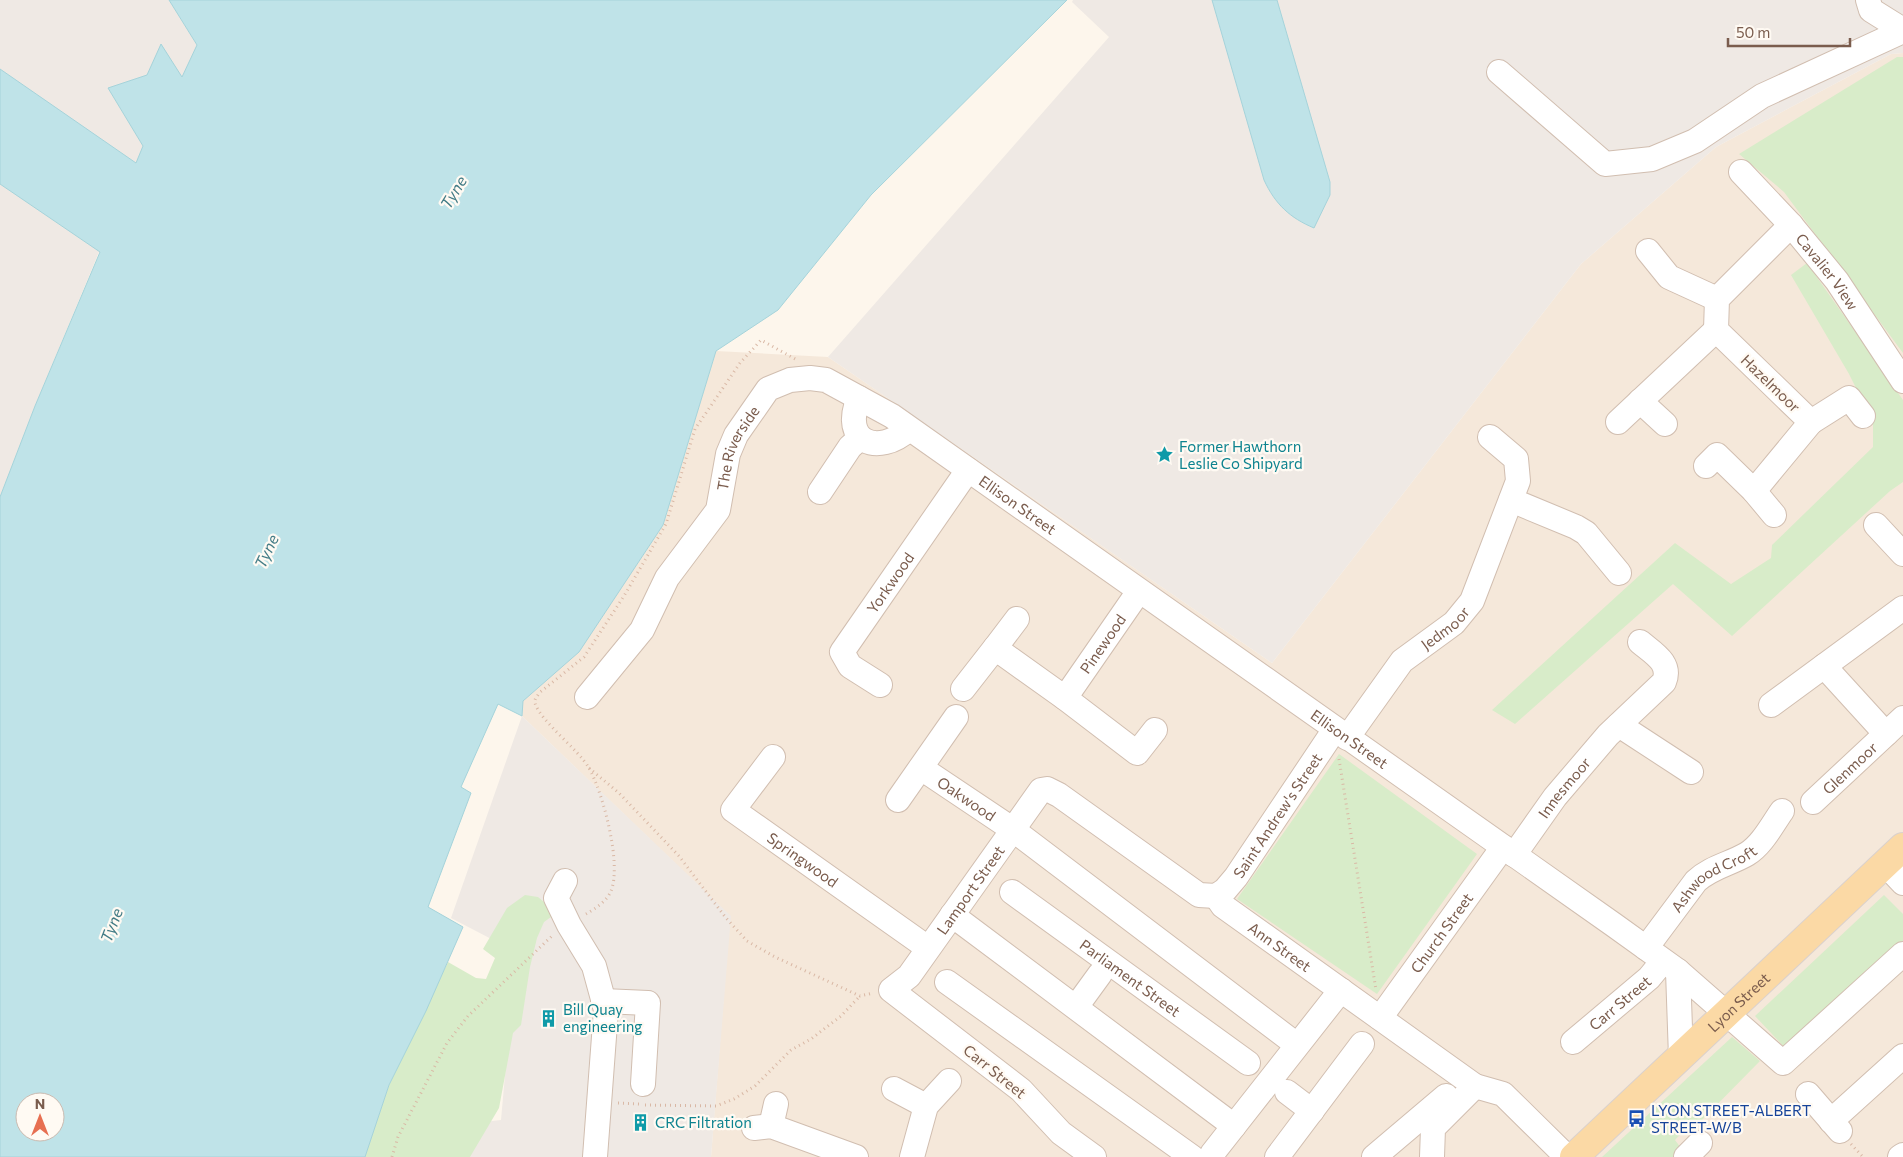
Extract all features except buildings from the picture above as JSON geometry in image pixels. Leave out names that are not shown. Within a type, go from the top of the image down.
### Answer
[{"type":"main road","name":"Lyon Street","points":[[1574,1157],[1727,1013],[1897,865]]},
{"type":"street","points":[[1868,0],[1871,10],[1903,31]]},
{"type":"street","points":[[1499,72],[1605,164],[1652,159],[1695,141],[1762,96],[1903,31]]},
{"type":"street","name":"Cavalier View","points":[[1741,172],[1791,225],[1837,281],[1903,381]]},
{"type":"street","points":[[1618,422],[1716,330],[1717,299],[1791,225]]},
{"type":"street","points":[[1648,251],[1669,277],[1717,299]]},
{"type":"street","name":"Hazelmoor","points":[[1716,330],[1811,422],[1754,491]]},
{"type":"street","name":"The Riverside","points":[[587,697],[642,630],[667,578],[681,556],[718,510],[728,454],[736,435],[768,389],[790,380],[814,378],[826,380],[892,416],[968,470]]},
{"type":"street","points":[[859,398],[852,420],[855,432],[860,438],[875,443],[888,443],[909,429]]},
{"type":"street","points":[[1811,422],[1849,398],[1863,416]]},
{"type":"street","points":[[1640,401],[1666,424]]},
{"type":"street","name":"Jedmoor","points":[[1341,734],[1402,661],[1454,622],[1472,601],[1518,481],[1516,459],[1490,437]]},
{"type":"street","points":[[820,492],[850,447],[860,438]]},
{"type":"street","points":[[1706,466],[1717,455],[1754,491],[1774,515]]},
{"type":"street","name":"Ellison Street","points":[[968,470],[1509,851],[1659,965],[1727,1013],[1783,1063],[1903,954]]},
{"type":"street","name":"Yorkwood","points":[[880,685],[850,666],[842,652],[968,470]]},
{"type":"street","points":[[1511,500],[1593,526],[1619,573]]},
{"type":"street","points":[[1876,525],[1903,554]]},
{"type":"street","name":"Pinewood","points":[[1065,698],[1139,591]]},
{"type":"street","points":[[1771,705],[1903,608]]},
{"type":"street","points":[[963,689],[1017,619]]},
{"type":"street","name":"Innesmoor","points":[[1509,851],[1619,725],[1664,682],[1667,675],[1667,667],[1663,661],[1640,642]]},
{"type":"street","points":[[995,648],[1137,752],[1155,730]]},
{"type":"street","name":"Glenmoor","points":[[1824,666],[1886,734]]},
{"type":"street","name":"Oakwood","points":[[898,800],[956,718]]},
{"type":"street","name":"Glenmoor","points":[[1813,802],[1903,718]]},
{"type":"street","points":[[1619,725],[1691,772]]},
{"type":"street","name":"Saint Andrew's Street","points":[[1216,896],[1225,890],[1236,877],[1341,734]]},
{"type":"street","name":"Springwood","points":[[774,757],[733,810],[928,948]]},
{"type":"street","name":"Oakwood","points":[[921,768],[1012,829],[1298,1045]]},
{"type":"street","name":"Ann Street","points":[[1047,789],[1059,795],[1199,894],[1216,896],[1223,906],[1471,1083],[1503,1094],[1567,1157]]},
{"type":"street","name":"Lamport Street","points":[[891,990],[908,976],[1012,829],[1041,790],[1047,789]]},
{"type":"street","name":"Ashwood Croft","points":[[1659,965],[1696,881],[1705,873],[1748,853],[1762,839],[1782,811]]},
{"type":"street","name":"Church Street","points":[[1380,1018],[1509,851]]},
{"type":"street","points":[[565,881],[556,898],[569,925],[594,966],[606,1010],[595,1157]]},
{"type":"street","name":"Parliament Street","points":[[1012,892],[1248,1063]]},
{"type":"street","points":[[952,915],[1234,1126]]},
{"type":"street","points":[[1659,965],[1678,1007],[1681,1057]]},
{"type":"street","name":"Carr Street","points":[[1573,1042],[1659,965]]},
{"type":"street","points":[[1076,1007],[1100,974]]},
{"type":"street","points":[[947,982],[1202,1156],[1234,1126],[1341,990]]},
{"type":"street","name":"Carr Street","points":[[891,990],[1021,1090],[1061,1133],[1094,1157]]},
{"type":"street","points":[[603,1001],[648,1004],[643,1084]]},
{"type":"street","points":[[1277,1157],[1362,1044]]},
{"type":"street","points":[[1808,1094],[1835,1126],[1903,1056]]},
{"type":"street","points":[[912,1157],[926,1106],[950,1081]]},
{"type":"street","points":[[1374,1157],[1422,1116],[1471,1083]]},
{"type":"street","points":[[1432,1157],[1433,1128],[1471,1083]]},
{"type":"street","points":[[894,1089],[926,1106]]},
{"type":"street","points":[[1287,1092],[1312,1111]]},
{"type":"street","points":[[1419,1157],[1422,1116]]},
{"type":"street","points":[[767,1119],[856,1157]]},
{"type":"path","points":[[814,378],[805,365],[768,342],[761,340],[756,343],[695,429],[666,524],[624,596],[584,657],[539,693],[535,704],[589,767],[619,793],[679,856],[726,918],[747,941],[775,958],[860,996],[891,990]]},
{"type":"path","points":[[1341,734],[1380,1018]]},
{"type":"path","points":[[392,1157],[398,1137],[447,1043],[468,1016],[549,938],[597,907],[611,892],[614,872],[608,823],[589,767]]},
{"type":"path","points":[[599,1102],[708,1106],[723,1104],[755,1086],[791,1050],[811,1039],[841,1016],[860,996]]},
{"type":"shaded area","points":[[0,0],[169,0],[197,45],[182,77],[147,75],[108,88],[143,146],[35,406],[0,497]]},
{"type":"shaded area","points":[[1073,0],[1903,0],[1903,53],[1891,54],[1716,147],[1581,264],[1272,663],[828,357],[1109,37],[1072,2]]},
{"type":"shaded area","points":[[1903,53],[1903,1157],[711,1157],[730,916],[522,716],[523,701],[579,652],[663,525],[716,351],[828,357],[1272,663],[1581,264],[1716,147],[1891,54]]},
{"type":"shaded area","points":[[522,716],[731,916],[711,1157],[470,1157],[474,1123],[501,1120],[516,952],[451,918]]},
{"type":"green space","points":[[1897,57],[1903,57],[1903,353],[1784,192],[1739,154]]},
{"type":"green space","points":[[1807,263],[1903,400],[1903,482],[1890,491],[1732,636],[1673,584],[1515,724],[1492,710],[1675,543],[1731,584],[1771,558],[1772,545],[1873,447],[1873,422],[1849,374],[1791,275]]},
{"type":"green space","points":[[1339,754],[1477,854],[1377,994],[1237,899]]},
{"type":"green space","points":[[525,895],[538,897],[550,907],[551,917],[544,922],[537,938],[530,967],[521,1025],[513,1033],[499,1108],[470,1157],[364,1157],[389,1085],[448,962],[476,978],[486,979],[495,958],[483,949],[507,908]]},
{"type":"green space","points":[[1884,895],[1903,914],[1903,941],[1787,1050],[1755,1016]]},
{"type":"green space","points":[[1732,1037],[1760,1061],[1696,1126],[1693,1121],[1675,1140],[1684,1152],[1678,1157],[1602,1157]]},
{"type":"water","name":"Tyne","points":[[169,0],[1067,0],[871,195],[778,310],[716,351],[663,525],[579,652],[523,701],[522,716],[498,704],[461,787],[471,793],[428,907],[463,927],[426,1011],[389,1085],[365,1157],[0,1157],[0,497],[35,406],[100,252],[0,184],[0,69],[136,163],[143,146],[108,88],[147,75],[161,44],[182,77],[197,45]]},
{"type":"water","points":[[1212,0],[1277,0],[1330,182],[1330,195],[1314,228],[1291,215],[1278,203],[1268,189]]},
{"type":"place","name":"Former Hawthorn Leslie Co Shipyard","points":[[1165,455]]},
{"type":"place","name":"Bill Quay engineering","points":[[549,1018]]},
{"type":"place","name":"LYON STREET-ALBERT STREET-W/B","points":[[1637,1119]]},
{"type":"place","name":"CRC Filtration","points":[[641,1122]]}]
